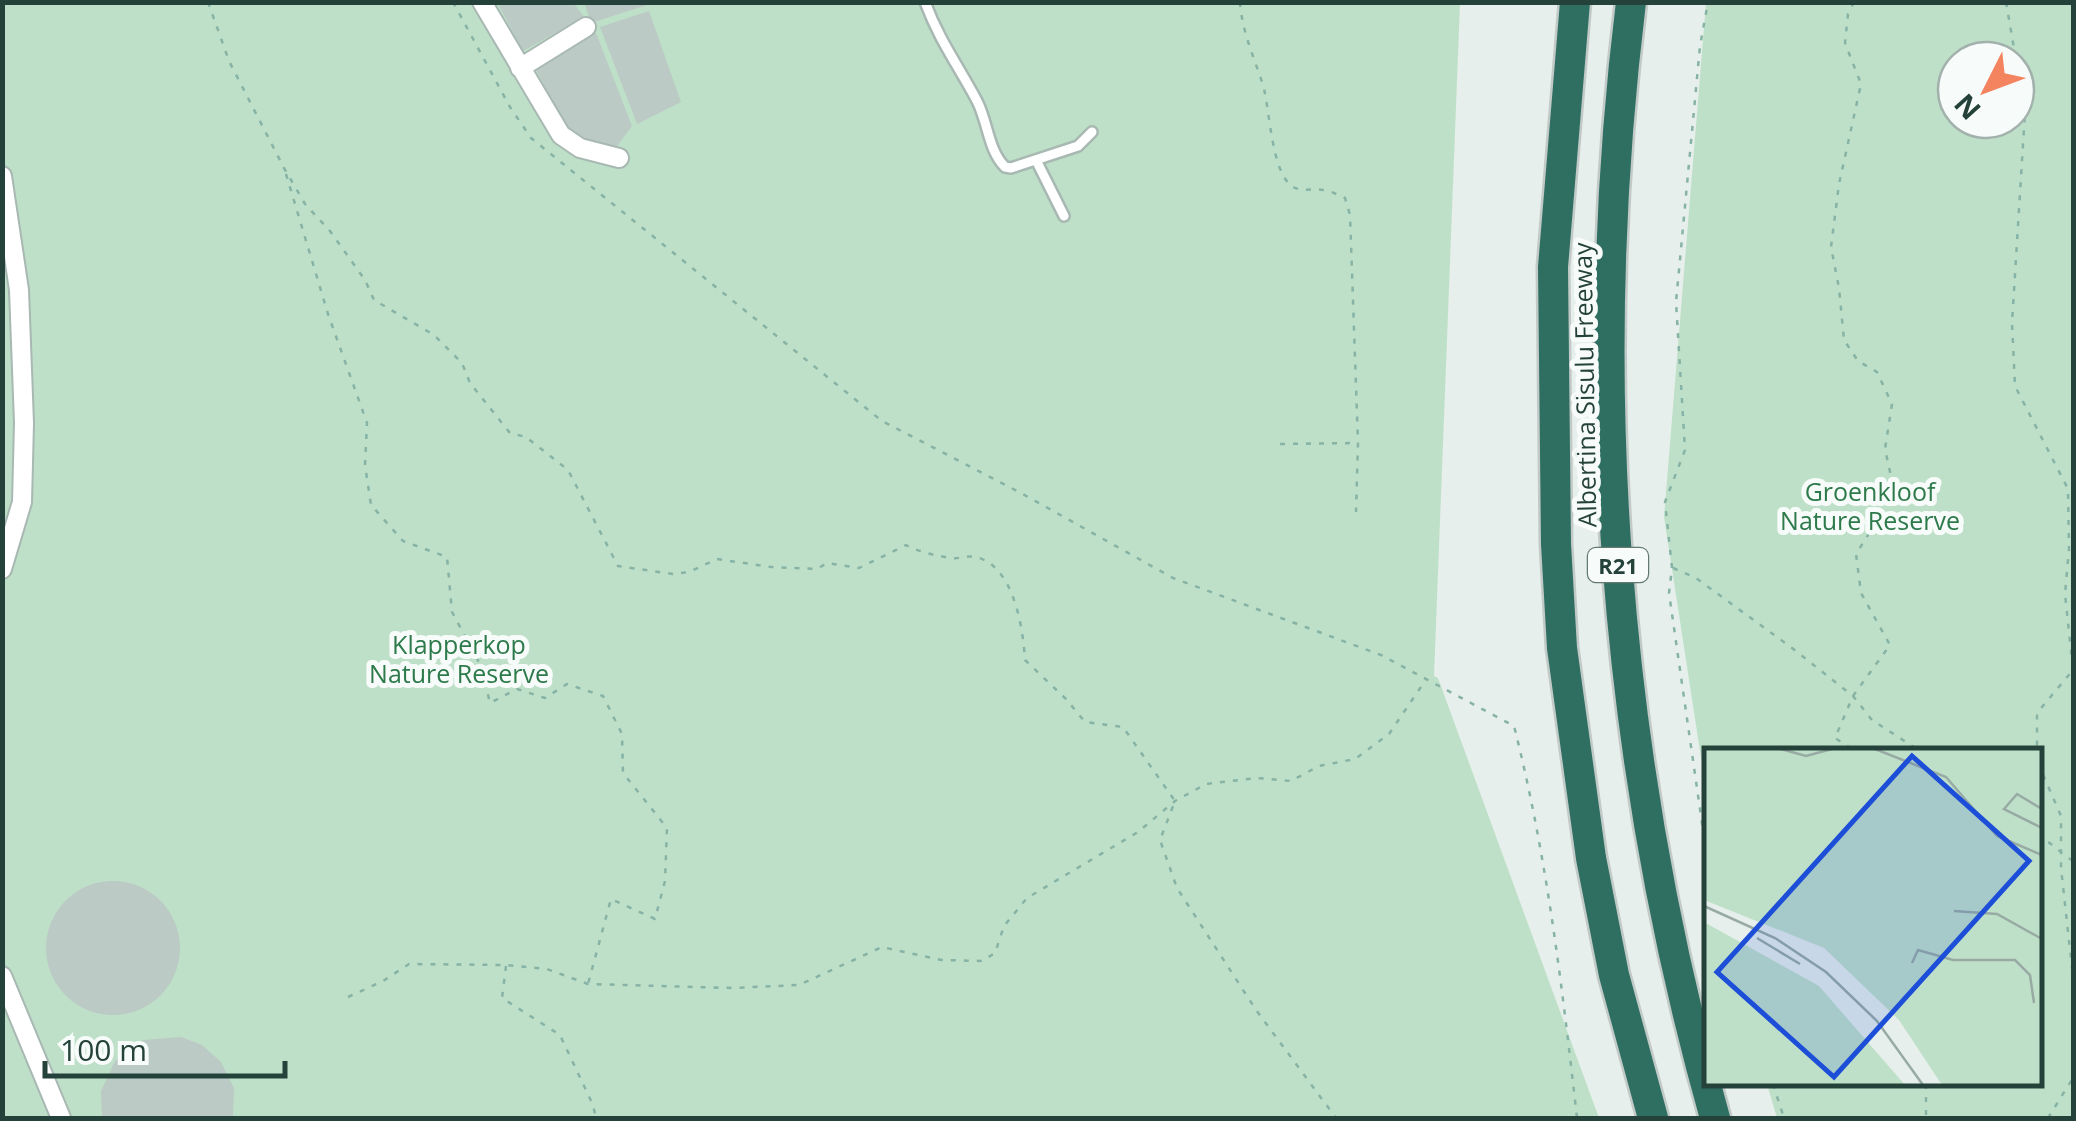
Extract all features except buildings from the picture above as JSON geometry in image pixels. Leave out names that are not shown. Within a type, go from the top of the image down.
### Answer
[{"type":"highway","name":"Albertina Sisulu Freeway","points":[[1576,2],[1553,267],[1556,544],[1562,648],[1595,878],[1614,975],[1653,1118]]},
{"type":"highway","name":"Albertina Sisulu Freeway","points":[[1631,2],[1615,150],[1611,268],[1608,382],[1615,530],[1624,645],[1648,816],[1704,1078]]},
{"type":"highway","name":"Albertina Sisulu Freeway","points":[[1706,1086],[1716,1118]]},
{"type":"street","points":[[482,2],[561,135],[580,148],[619,158]]},
{"type":"street","points":[[520,68],[586,26]]},
{"type":"street","points":[[2,176],[19,290],[24,422],[22,502],[2,569]]},
{"type":"street","points":[[2,976],[61,1118]]},
{"type":"lane","points":[[924,2],[939,39],[979,106],[1000,161],[1011,168],[1078,146],[1092,132]]},
{"type":"lane","points":[[1036,160],[1064,216]]},
{"type":"path","points":[[208,2],[229,61],[284,168],[305,204],[330,230],[365,280],[374,300],[434,335],[462,363],[470,384],[510,433],[526,437],[568,470],[618,566],[673,574],[690,572],[717,559],[772,568],[816,569],[827,563],[859,568],[906,546],[954,558],[974,556],[989,563],[1013,594],[1025,660],[1085,722],[1122,727],[1175,801]]},
{"type":"path","points":[[453,2],[510,107],[532,138],[882,421],[1021,492],[1172,578],[1381,655],[1514,726],[1533,802],[1558,944],[1576,1118]]},
{"type":"path","points":[[1240,2],[1241,23],[1262,83],[1280,172],[1289,185],[1299,190],[1327,190],[1345,198],[1350,215],[1358,443],[1356,512]]},
{"type":"path","points":[[1704,838],[1669,592],[1672,568],[1665,502],[1684,450],[1676,302],[1700,46],[1708,2]]},
{"type":"path","points":[[1853,748],[1836,738],[1853,696],[1890,645],[1861,593],[1856,554],[1873,527],[1870,496],[1892,481],[1885,449],[1892,404],[1877,372],[1858,361],[1844,340],[1831,248],[1839,184],[1861,84],[1845,43],[1848,14],[1854,2]]},
{"type":"path","points":[[2006,2],[2025,112],[2012,322],[2015,386],[2068,489],[2065,594],[2073,670],[2037,713],[2037,748]]},
{"type":"path","points":[[2074,33],[2074,92]]},
{"type":"path","points":[[284,168],[328,314],[367,424],[365,466],[371,505],[404,541],[447,556],[452,612],[481,666],[490,703],[517,689],[545,698],[567,684],[603,696],[622,734],[623,774],[667,828],[665,880],[655,920],[611,899],[588,984]]},
{"type":"path","points":[[1280,444],[1358,443]]},
{"type":"path","points":[[1672,568],[1696,578],[1853,696],[1872,720],[1915,748]]},
{"type":"path","points":[[348,996],[409,964],[506,965],[547,969],[588,984],[712,988],[799,985],[882,947],[941,960],[982,961],[995,953],[1004,926],[1027,898],[1138,832],[1175,801],[1206,784],[1257,778],[1291,781],[1319,766],[1355,760],[1389,734],[1426,679]]},
{"type":"path","points":[[2041,769],[2061,816],[2074,986]]},
{"type":"path","points":[[1175,801],[1160,840],[1177,888],[1256,1010],[1336,1118]]},
{"type":"path","points":[[2041,836],[2074,862]]},
{"type":"path","points":[[506,965],[502,998],[560,1035],[596,1118]]},
{"type":"path","points":[[2048,1118],[2074,1070]]},
{"type":"path","points":[[1774,1086],[1784,1118]]},
{"type":"path","points":[[1926,1086],[1926,1118]]},
{"type":"green space","name":"Klapperkop Nature Reserve","points":[[2,3],[1460,3],[1434,676],[1438,678],[1599,1118],[3,1118]]},
{"type":"green space","name":"Groenkloof Nature Reserve","points":[[1706,3],[2073,3],[2073,1118],[1777,1118],[1768,1086],[2041,1086],[2041,748],[1704,748],[1704,777],[1664,517]]}]
